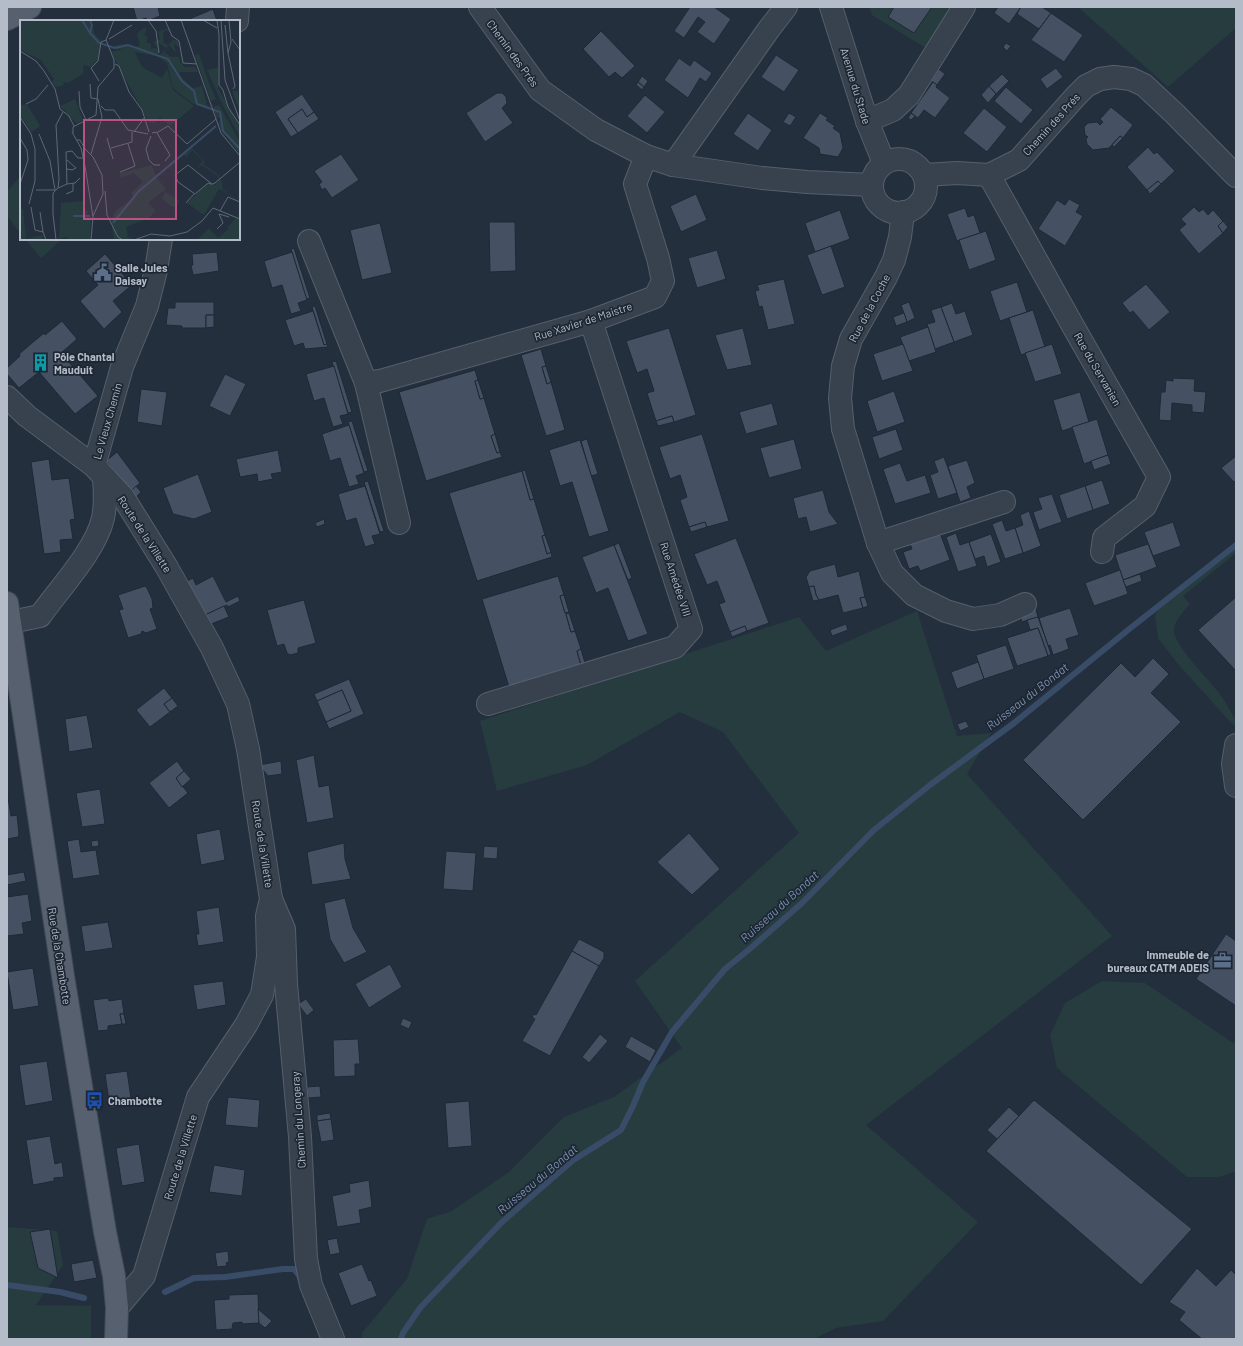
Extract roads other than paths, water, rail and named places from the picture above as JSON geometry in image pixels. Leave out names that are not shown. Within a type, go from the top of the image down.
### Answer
[{"type":"main road","points":[[7,19],[28,7]]},
{"type":"main road","name":"Rue de la Chambotte","points":[[9,613],[61,961],[105,1232],[113,1270],[117,1308]]},
{"type":"main road","points":[[116,1339],[117,1308]]},
{"type":"street","points":[[237,20],[238,7]]},
{"type":"street","name":"Chemin des Prés","points":[[480,7],[540,90],[596,130],[646,156],[673,166],[800,182],[872,185]]},
{"type":"street","points":[[673,166],[786,7]]},
{"type":"street","name":"Avenue du Stade","points":[[831,7],[867,121],[884,164]]},
{"type":"street","points":[[867,121],[893,110],[909,95],[964,7]]},
{"type":"street","name":"Chemin des Prés","points":[[989,175],[1019,160],[1086,86],[1100,80],[1114,77],[1131,79],[1144,85],[1236,176]]},
{"type":"street","name":"Rue Xavier de Maistre","points":[[366,383],[380,381],[591,321],[655,297],[663,281],[658,258],[635,184],[646,156]]},
{"type":"street","points":[[901,159],[910,161],[917,166],[924,175],[926,183],[925,193],[920,202],[913,209],[903,212],[888,210],[881,206],[876,200],[872,185],[873,176],[877,169],[884,164],[892,160],[901,159]]},
{"type":"street","points":[[924,175],[957,173],[989,175]]},
{"type":"street","name":"Rue du Servanien","points":[[989,175],[1072,326],[1159,477],[1145,506],[1104,538],[1102,552]]},
{"type":"street","name":"Rue de la Coche","points":[[903,212],[900,237],[894,260],[851,339],[843,366],[840,398],[843,429],[878,543],[892,573],[914,595],[946,611],[973,619],[1000,615],[1025,604]]},
{"type":"street","name":"Le Vieux Chemin","points":[[99,472],[122,367],[147,306],[156,270],[161,240]]},
{"type":"street","points":[[309,241],[366,383],[399,523]]},
{"type":"street","name":"Rue Amédée VIII","points":[[488,704],[675,647],[691,629],[591,321]]},
{"type":"street","name":"Route de la Villette","points":[[7,397],[27,416],[99,472],[123,497],[166,566],[212,648],[238,704],[248,749],[271,899],[267,916],[268,957],[262,995],[246,1025],[198,1097],[144,1276],[117,1308]]},
{"type":"street","points":[[9,613],[40,616],[90,548],[103,519],[106,501],[99,472]]},
{"type":"street","points":[[878,543],[1004,502]]},
{"type":"street","points":[[1236,745],[1233,764],[1236,786]]},
{"type":"street","name":"Chemin du Longeray","points":[[271,899],[284,929],[286,984],[300,1137],[306,1259],[311,1285],[333,1339]]},
{"type":"waterway","name":"Ruisseau du Bondat","points":[[401,1339],[403,1333],[420,1308],[501,1223],[572,1161],[621,1130],[643,1082],[672,1032],[725,969],[802,903],[874,830],[930,785],[1014,723],[1128,630],[1236,545]]},
{"type":"waterway","points":[[165,1292],[194,1278],[225,1277],[283,1269],[294,1269],[299,1275],[301,1281]]},
{"type":"waterway","points":[[7,1285],[60,1292],[84,1298]]},
{"type":"place","name":"Salle Jules Daisay","points":[[102,273]]},
{"type":"place","name":"Pôle Chantal Mauduit","points":[[41,362]]},
{"type":"place","name":"Immeuble de bureaux CATM ADEIS","points":[[1222,960]]},
{"type":"place","name":"Chambotte","points":[[95,1100]]}]
